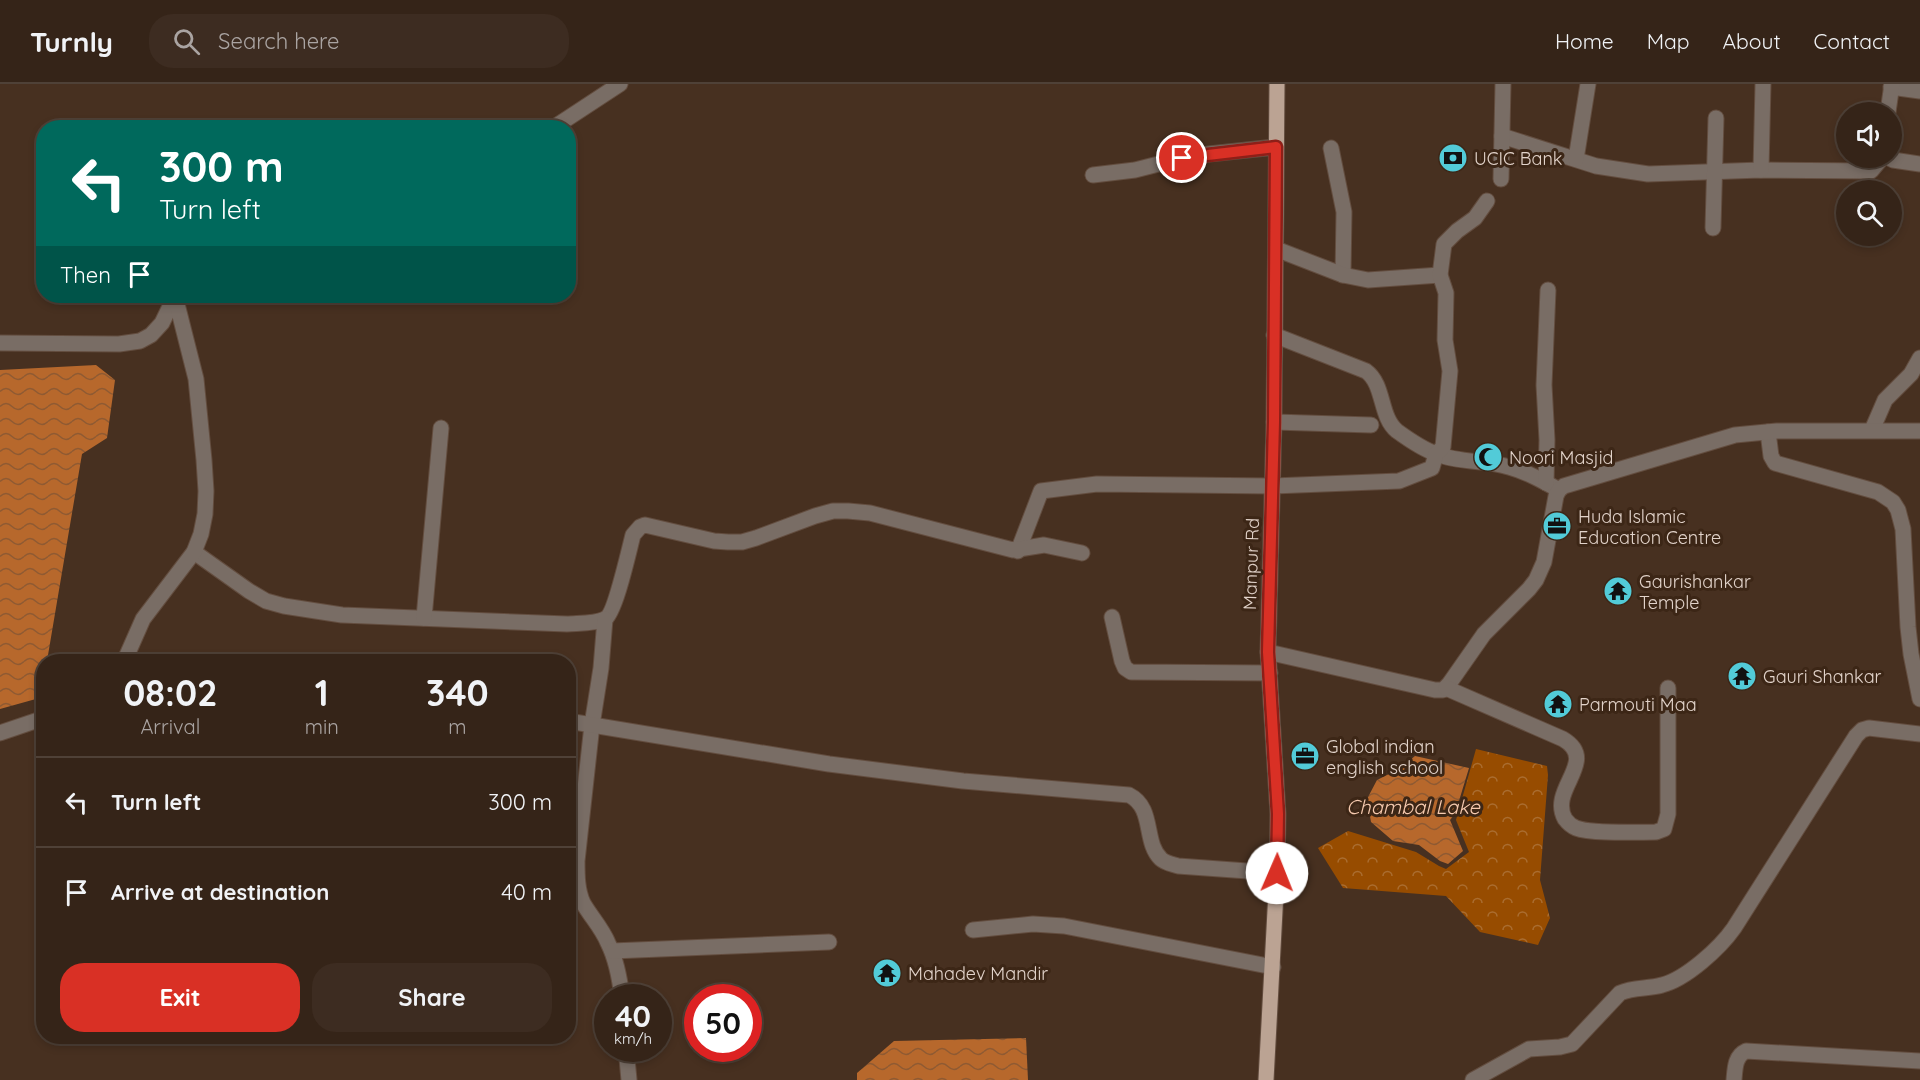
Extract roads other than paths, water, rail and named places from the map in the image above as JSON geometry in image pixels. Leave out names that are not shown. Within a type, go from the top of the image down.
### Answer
[{"type":"main road","name":"Manpur Rd","points":[[1266,1080],[1273,967],[1278,814],[1268,652],[1273,486],[1277,84]]},
{"type":"street","points":[[565,120],[620,84]]},
{"type":"street","points":[[1501,179],[1503,84]]},
{"type":"street","points":[[1576,159],[1588,84]]},
{"type":"street","points":[[1761,170],[1763,84]]},
{"type":"street","points":[[1889,102],[1891,86],[1920,91]]},
{"type":"street","points":[[1713,228],[1716,118]]},
{"type":"street","points":[[1502,136],[1596,166],[1648,174],[1761,170],[1871,171],[1874,168]]},
{"type":"street","points":[[1093,175],[1135,170],[1200,155],[1276,147]]},
{"type":"street","points":[[1331,148],[1344,212],[1343,274]]},
{"type":"street","points":[[1902,161],[1920,164]]},
{"type":"street","points":[[1018,551],[1041,491],[1096,484],[1273,486],[1399,481],[1432,468],[1436,454],[1443,447],[1450,371],[1445,340],[1446,293],[1440,275],[1444,244],[1475,218],[1487,201]]},
{"type":"street","points":[[1276,249],[1343,274],[1368,280],[1440,275]]},
{"type":"street","points":[[1446,688],[1484,634],[1536,580],[1544,562],[1556,496],[1552,486],[1547,440],[1544,385],[1548,290]]},
{"type":"street","points":[[0,343],[119,344],[140,341],[151,335],[162,323],[172,303]]},
{"type":"street","points":[[128,654],[143,619],[194,552],[201,534],[206,491],[202,429],[196,379],[177,303]]},
{"type":"street","points":[[1274,335],[1366,371],[1374,379],[1388,419],[1393,426],[1436,454],[1507,466],[1552,486],[1567,485],[1735,435],[1768,432],[1920,431]]},
{"type":"street","points":[[1872,430],[1886,400],[1911,374],[1920,358]]},
{"type":"street","points":[[1274,422],[1371,425]]},
{"type":"street","points":[[424,618],[441,428]]},
{"type":"street","points":[[1768,432],[1771,456],[1775,463],[1878,492],[1893,502],[1901,519],[1908,627],[1919,689]]},
{"type":"street","points":[[619,984],[612,951],[600,926],[582,901],[577,881],[577,861],[592,725],[602,668],[605,619],[612,611],[633,535],[640,526],[645,525],[714,541],[742,542],[815,516],[848,510],[870,513],[1018,551],[1044,545],[1082,553]]},
{"type":"street","points":[[1904,545],[1920,546]]},
{"type":"street","points":[[194,552],[249,591],[266,601],[284,606],[342,615],[567,624],[605,619]]},
{"type":"street","points":[[1112,617],[1122,661],[1125,668],[1131,672],[1270,674]]},
{"type":"street","points":[[1268,652],[1435,690],[1446,688],[1563,739],[1573,747],[1577,756],[1576,764],[1562,797],[1561,808],[1564,817],[1574,827],[1589,830],[1656,832],[1664,829],[1668,814],[1668,688]]},
{"type":"street","points":[[0,733],[36,721]]},
{"type":"street","points":[[576,722],[840,766],[963,781],[1129,795],[1141,803],[1154,848],[1167,863],[1178,866],[1277,873]]},
{"type":"street","points":[[1473,1080],[1529,1049],[1572,1044],[1620,993],[1631,989],[1668,984],[1711,954],[1734,928],[1856,736],[1862,730],[1869,728],[1920,734]]},
{"type":"street","points":[[973,930],[1033,924],[1064,926],[1273,967]]},
{"type":"street","points":[[612,951],[829,942]]},
{"type":"street","points":[[1734,1080],[1738,1059],[1746,1051],[1920,1061]]},
{"type":"street","points":[[627,1062],[629,1080]]},
{"type":"water","points":[[96,365],[115,380],[107,438],[82,454],[48,654],[36,654],[36,699],[0,709],[0,370]]},
{"type":"water","name":"Chambal Lake","points":[[1415,756],[1469,768],[1455,814],[1450,820],[1463,851],[1448,864],[1440,861],[1419,845],[1393,841],[1371,822],[1367,799],[1377,780],[1399,769]]},
{"type":"water","points":[[1026,1038],[1028,1080],[857,1080],[857,1073],[894,1041]]},
{"type":"place","name":"UCIC Bank","points":[[1453,158]]},
{"type":"place","name":"Noori Masjid","points":[[1488,457]]},
{"type":"place","name":"Huda Islamic Education Centre","points":[[1557,526]]},
{"type":"place","name":"Gaurishankar Temple","points":[[1618,591]]},
{"type":"place","name":"Gauri Shankar","points":[[1742,676]]},
{"type":"place","name":"Parmouti Maa","points":[[1558,704]]},
{"type":"place","name":"Global indian english school","points":[[1305,756]]},
{"type":"place","name":"Mahadev Mandir","points":[[887,973]]}]
